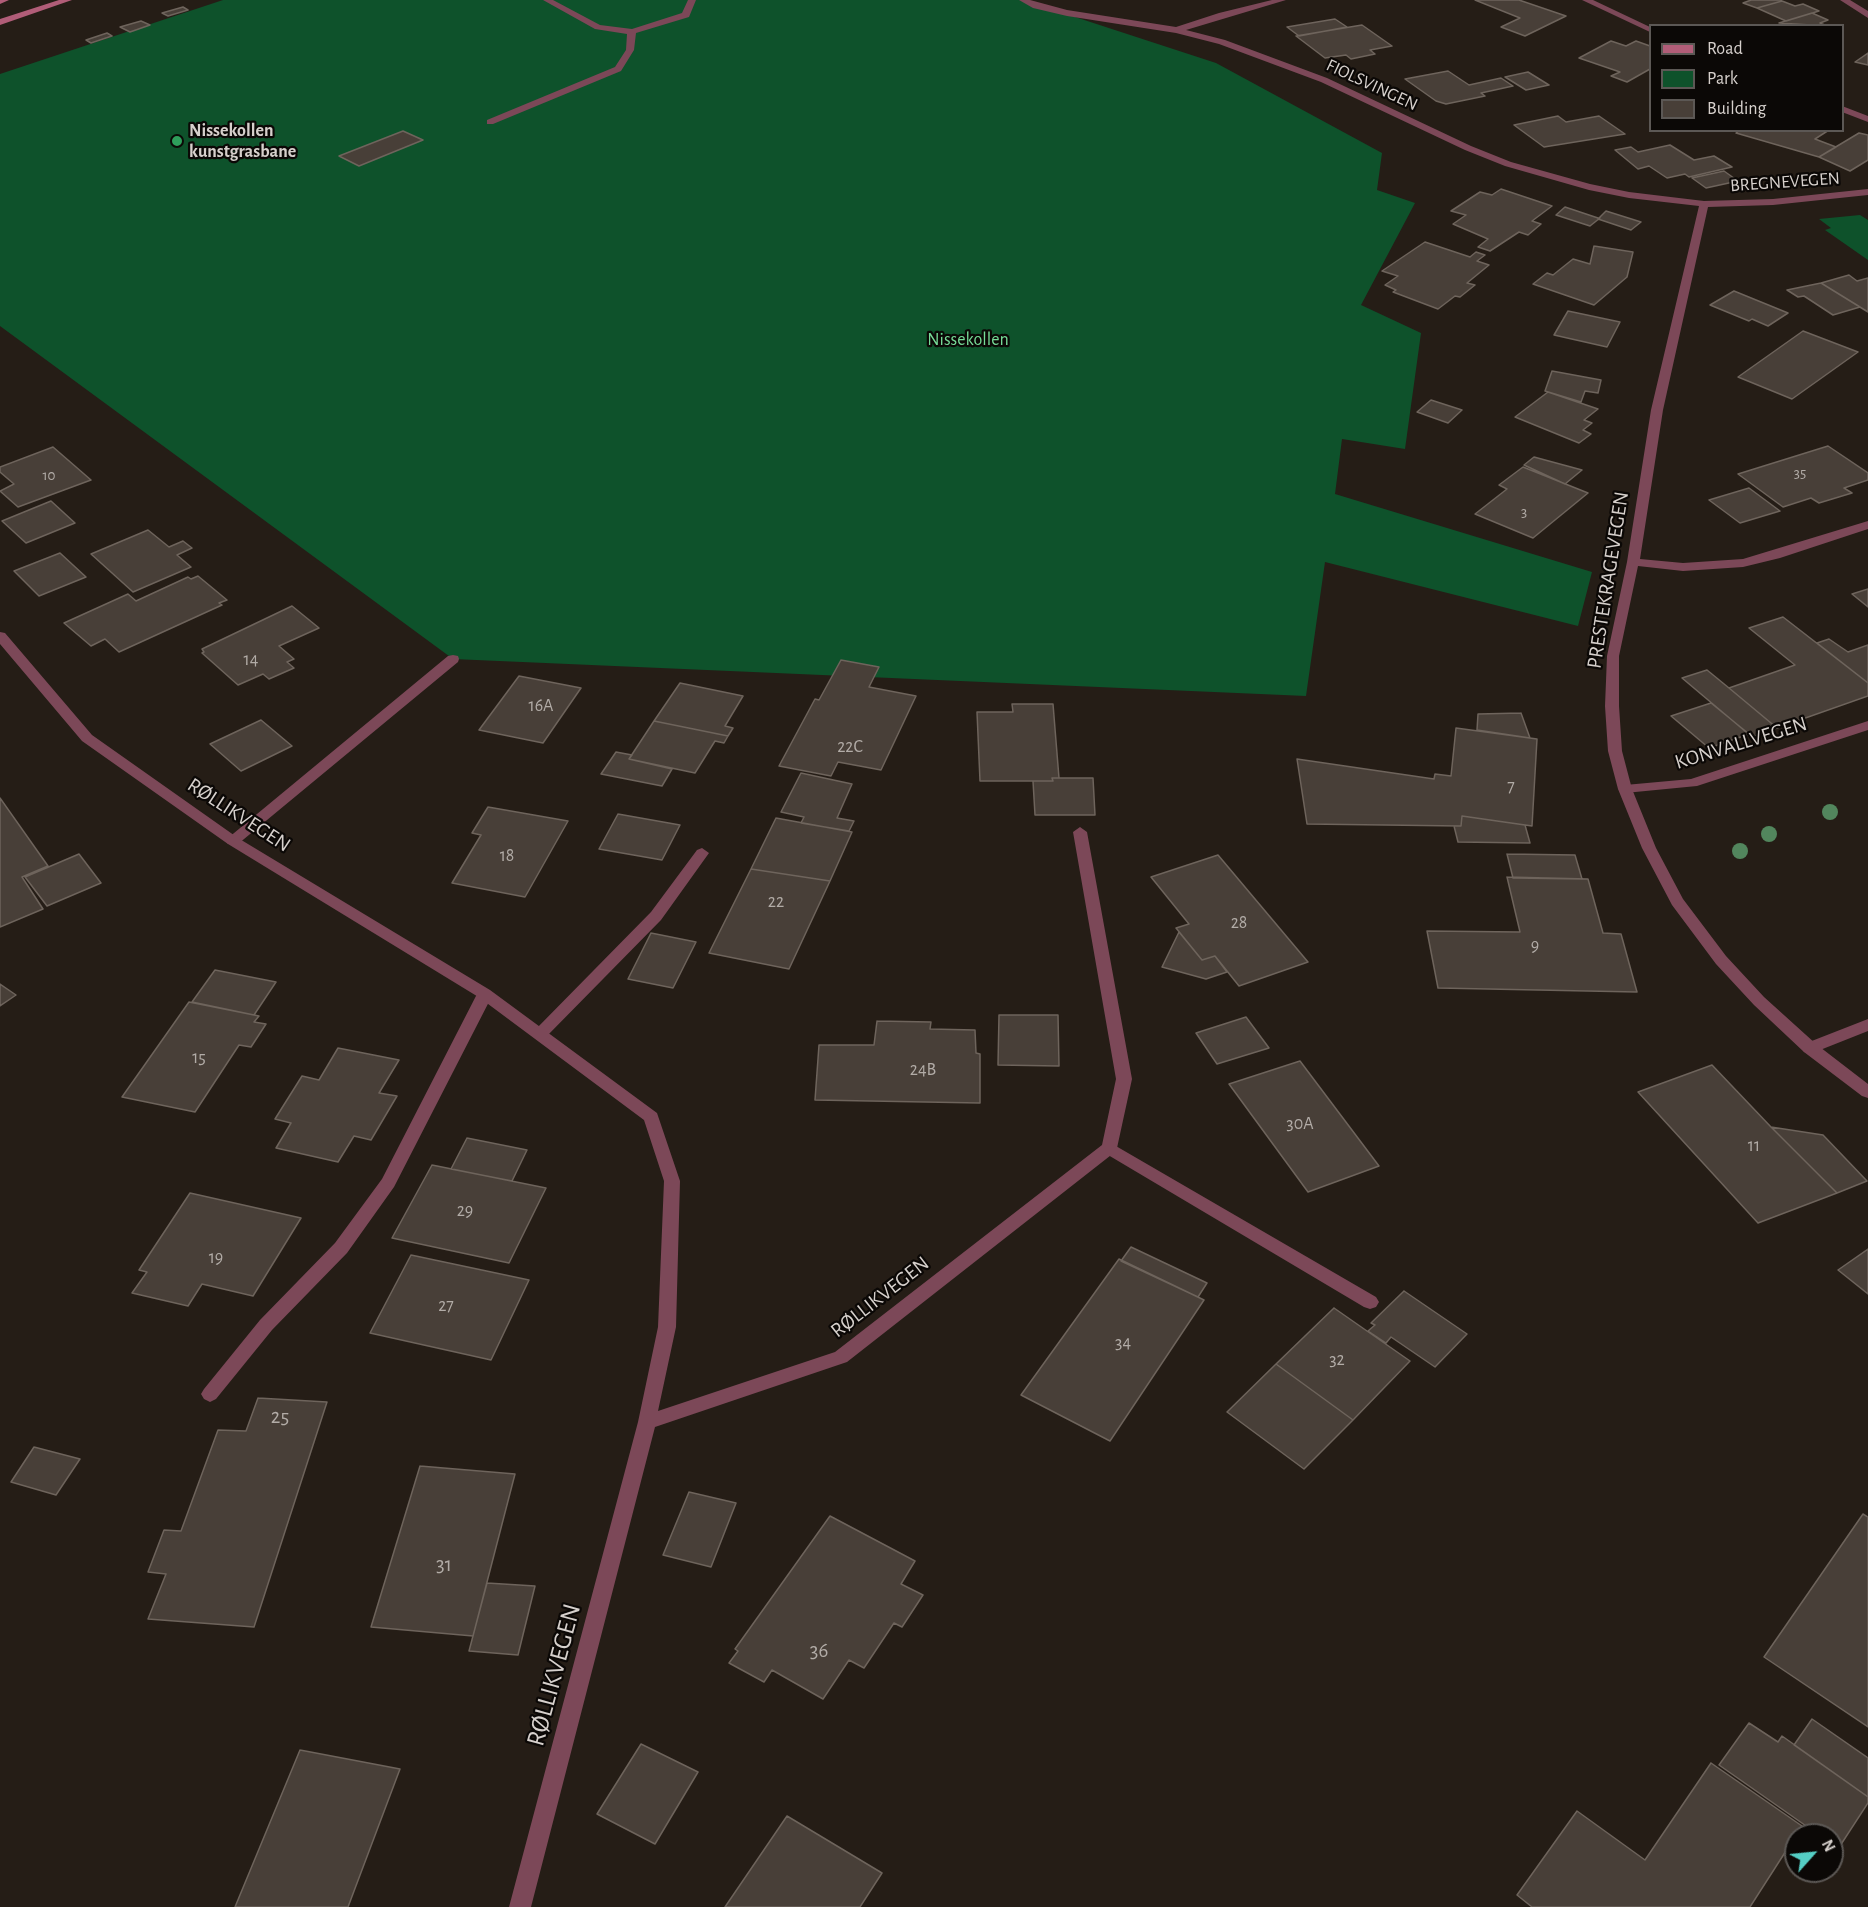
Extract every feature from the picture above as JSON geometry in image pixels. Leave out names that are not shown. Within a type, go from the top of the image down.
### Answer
[{"type":"main road","points":[[0,1],[4,0]]},
{"type":"main road","points":[[0,21],[68,0]]},
{"type":"street","points":[[548,0],[598,27],[632,32],[686,15],[692,0]]},
{"type":"street","name":"FIOLSVINGEN","points":[[1023,0],[1036,6],[1068,13],[1177,30],[1222,42],[1281,63],[1508,164],[1609,191],[1704,204]]},
{"type":"street","points":[[1177,30],[1222,15],[1282,0]]},
{"type":"street","points":[[1586,0],[1649,30]]},
{"type":"street","points":[[1844,0],[1868,15]]},
{"type":"street","points":[[490,122],[618,69],[630,50],[632,32]]},
{"type":"street","points":[[1844,110],[1868,118]]},
{"type":"street","name":"BREGNEVEGEN","points":[[1704,204],[1773,202],[1868,192]]},
{"type":"street","name":"PRESTEKRAGEVEGEN","points":[[1704,204],[1657,410],[1633,562],[1613,656],[1612,706],[1615,751],[1625,789],[1649,848],[1677,901],[1721,960],[1759,1001],[1810,1048],[1868,1092]]},
{"type":"street","points":[[1633,562],[1683,567],[1743,563],[1776,555],[1868,525]]},
{"type":"street","name":"RØLLIKVEGEN","points":[[0,636],[87,738],[233,841],[485,994],[651,1117],[672,1181],[668,1327],[647,1422],[520,1907]]},
{"type":"street","points":[[233,841],[453,659]]},
{"type":"street","name":"KONVALLVEGEN","points":[[1625,789],[1692,783],[1868,725]]},
{"type":"street","points":[[1080,832],[1124,1079],[1109,1148],[1370,1302]]},
{"type":"street","points":[[540,1034],[656,916],[702,853]]},
{"type":"street","points":[[210,1394],[266,1326],[341,1248],[388,1183],[485,994]]},
{"type":"street","points":[[1810,1048],[1868,1025]]},
{"type":"street","name":"RØLLIKVEGEN","points":[[647,1422],[841,1357],[1109,1148]]},
{"type":"green space","name":"Nissekollen","points":[[223,0],[1023,0],[1216,63],[1382,153],[1377,190],[1415,203],[1361,305],[1421,333],[1405,449],[1342,439],[1335,494],[1592,572],[1578,626],[1325,562],[1306,696],[453,659],[0,326],[0,74]]},
{"type":"green space","points":[[1860,215],[1868,220],[1868,260],[1825,230],[1831,228],[1819,219]]},
{"type":"building","points":[[1475,0],[1519,0],[1566,16],[1525,36],[1501,27],[1520,18]]},
{"type":"building","points":[[1751,0],[1782,1],[1757,8],[1743,3]]},
{"type":"building","points":[[1782,1],[1795,6],[1803,4],[1819,11],[1786,21],[1757,8]]},
{"type":"building","points":[[183,7],[188,10],[168,16],[162,13]]},
{"type":"building","points":[[1812,13],[1828,20],[1820,23],[1822,24],[1779,23]]},
{"type":"building","points":[[1335,19],[1347,27],[1299,36],[1287,27]]},
{"type":"building","points":[[141,21],[150,25],[130,32],[120,27]]},
{"type":"building","points":[[1362,25],[1392,46],[1370,50],[1375,54],[1351,59],[1346,55],[1325,58],[1296,36]]},
{"type":"building","points":[[107,33],[112,36],[91,43],[86,40]]},
{"type":"building","points":[[1611,41],[1626,46],[1636,41],[1649,46],[1649,70],[1627,82],[1611,76],[1620,72],[1579,58]]},
{"type":"building","points":[[1868,53],[1868,65],[1855,62]]},
{"type":"building","points":[[1448,71],[1469,85],[1501,78],[1513,86],[1481,93],[1485,96],[1446,104],[1436,101],[1405,79]]},
{"type":"building","points":[[1528,72],[1549,85],[1526,90],[1505,77]]},
{"type":"building","points":[[1558,116],[1566,122],[1599,116],[1625,134],[1544,147],[1514,125]]},
{"type":"building","points":[[403,131],[423,140],[359,166],[339,156]]},
{"type":"building","points":[[1826,132],[1815,139],[1836,147],[1819,157],[1736,133]]},
{"type":"building","points":[[1859,133],[1868,135],[1868,160],[1850,171],[1819,157]]},
{"type":"building","points":[[1670,145],[1694,160],[1714,156],[1732,167],[1689,177],[1685,174],[1667,178],[1649,166],[1638,169],[1615,150],[1631,147],[1638,152]]},
{"type":"building","points":[[1724,171],[1738,181],[1706,188],[1692,178]]},
{"type":"building","points":[[1501,189],[1552,206],[1532,221],[1541,224],[1528,235],[1519,232],[1490,251],[1478,247],[1488,239],[1453,224],[1466,215],[1451,211],[1480,192],[1492,195]]},
{"type":"building","points":[[1565,207],[1600,218],[1590,226],[1556,215]]},
{"type":"building","points":[[1606,211],[1641,222],[1631,230],[1598,219]]},
{"type":"building","points":[[1425,242],[1470,257],[1476,252],[1485,255],[1477,261],[1489,265],[1467,283],[1475,285],[1460,297],[1455,296],[1438,309],[1393,292],[1396,290],[1385,285],[1398,276],[1382,271]]},
{"type":"building","points":[[1594,246],[1633,252],[1627,277],[1594,305],[1533,284],[1547,273],[1553,275],[1573,259],[1590,264]]},
{"type":"building","points":[[1849,275],[1857,281],[1868,278],[1868,312],[1821,283]]},
{"type":"building","points":[[1821,283],[1860,307],[1833,315],[1804,296],[1798,297],[1787,290]]},
{"type":"building","points":[[1734,291],[1788,313],[1768,326],[1710,305]]},
{"type":"building","points":[[1568,311],[1620,322],[1607,347],[1554,335]]},
{"type":"building","points":[[1803,331],[1858,352],[1792,399],[1738,377]]},
{"type":"building","points":[[1552,371],[1601,380],[1598,393],[1585,391],[1581,402],[1545,391]]},
{"type":"building","points":[[1548,392],[1598,409],[1584,420],[1592,423],[1583,430],[1591,434],[1579,443],[1515,417]]},
{"type":"building","points":[[1431,400],[1462,410],[1448,423],[1417,412]]},
{"type":"building","points":[[1828,446],[1868,473],[1868,480],[1844,488],[1852,493],[1819,503],[1811,498],[1783,507],[1738,474]]},
{"type":"building","points":[[53,447],[91,480],[18,507],[0,491],[14,484],[0,472],[0,467]]},
{"type":"building","points":[[1534,457],[1582,470],[1565,484],[1524,465]]},
{"type":"building","points":[[1523,467],[1588,493],[1533,538],[1475,514],[1507,489],[1499,485]]},
{"type":"building","points":[[1749,488],[1780,511],[1740,523],[1709,500]]},
{"type":"building","points":[[51,501],[75,523],[26,543],[2,521]]},
{"type":"building","points":[[148,530],[169,547],[183,541],[192,548],[177,555],[191,567],[133,592],[91,554]]},
{"type":"building","points":[[60,553],[86,577],[39,596],[14,571]]},
{"type":"building","points":[[198,576],[227,600],[219,603],[222,605],[119,652],[105,639],[91,646],[64,623],[128,594],[136,601],[188,577],[191,579]]},
{"type":"building","points":[[1868,589],[1868,607],[1852,594]]},
{"type":"building","points":[[292,606],[319,628],[279,646],[294,659],[287,662],[294,668],[269,679],[263,674],[238,685],[202,653],[204,652],[202,649]]},
{"type":"building","points":[[1783,617],[1868,683],[1868,696],[1777,728],[1729,688],[1795,665],[1749,628]]},
{"type":"building","points":[[1829,639],[1848,652],[1868,645],[1868,683],[1817,643]]},
{"type":"building","points":[[841,660],[879,667],[869,687],[916,696],[881,770],[838,762],[831,776],[779,766],[815,699],[819,700]]},
{"type":"building","points":[[1707,670],[1777,728],[1752,737],[1682,678]]},
{"type":"building","points":[[519,676],[581,688],[543,743],[479,730]]},
{"type":"building","points":[[680,683],[743,696],[725,726],[733,728],[728,736],[654,721]]},
{"type":"building","points":[[1711,703],[1749,734],[1709,748],[1671,716]]},
{"type":"building","points":[[1012,704],[1053,704],[1059,778],[1052,778],[1053,781],[980,781],[977,712],[1013,712]]},
{"type":"building","points":[[1521,713],[1530,738],[1477,730],[1478,714]]},
{"type":"building","points":[[261,720],[292,746],[241,771],[210,744]]},
{"type":"building","points":[[654,721],[728,736],[724,743],[715,741],[695,773],[629,759]]},
{"type":"building","points":[[1456,728],[1537,739],[1532,826],[1462,816],[1461,826],[1307,824],[1297,759],[1434,779],[1435,774],[1451,776]]},
{"type":"building","points":[[616,752],[632,755],[629,759],[672,769],[662,786],[601,774]]},
{"type":"building","points":[[801,773],[852,784],[837,818],[854,821],[849,831],[801,823],[804,817],[781,812]]},
{"type":"building","points":[[1052,778],[1093,778],[1095,815],[1035,815],[1033,781],[1053,781]]},
{"type":"building","points":[[0,798],[48,866],[22,877],[43,909],[0,927]]},
{"type":"building","points":[[488,807],[568,821],[525,897],[452,883],[481,835],[472,833]]},
{"type":"building","points":[[618,814],[680,825],[662,860],[599,849]]},
{"type":"building","points":[[1462,816],[1525,825],[1530,843],[1458,842],[1454,826],[1461,826]]},
{"type":"building","points":[[776,818],[852,832],[830,881],[751,869]]},
{"type":"building","points":[[79,854],[101,883],[47,906],[25,877]]},
{"type":"building","points":[[1507,854],[1575,855],[1582,879],[1513,878]]},
{"type":"building","points":[[1218,855],[1308,962],[1239,986],[1215,956],[1202,960],[1176,928],[1189,924],[1151,877]]},
{"type":"building","points":[[751,869],[830,881],[789,969],[709,953]]},
{"type":"building","points":[[1507,877],[1588,879],[1603,933],[1621,934],[1637,992],[1438,988],[1427,931],[1520,932]]},
{"type":"building","points":[[1179,932],[1202,960],[1215,956],[1227,972],[1206,979],[1162,967]]},
{"type":"building","points":[[651,933],[696,942],[673,988],[628,979]]},
{"type":"building","points":[[215,970],[276,982],[254,1015],[192,1002]]},
{"type":"building","points":[[0,984],[16,995],[0,1006]]},
{"type":"building","points":[[189,1002],[259,1016],[254,1022],[266,1024],[251,1047],[239,1045],[195,1112],[122,1097]]},
{"type":"building","points":[[999,1015],[1058,1015],[1059,1066],[998,1065]]},
{"type":"building","points":[[1246,1017],[1269,1048],[1217,1064],[1196,1033]]},
{"type":"building","points":[[877,1021],[931,1022],[930,1029],[975,1030],[976,1053],[980,1054],[980,1103],[815,1100],[819,1045],[874,1045]]},
{"type":"building","points":[[338,1048],[399,1060],[379,1093],[397,1096],[371,1140],[354,1136],[338,1162],[276,1148],[291,1123],[275,1119],[302,1076],[319,1080]]},
{"type":"building","points":[[1300,1061],[1379,1166],[1308,1192],[1229,1084]]},
{"type":"building","points":[[1712,1065],[1837,1193],[1758,1223],[1638,1092]]},
{"type":"building","points":[[1771,1127],[1823,1135],[1867,1181],[1837,1193]]},
{"type":"building","points":[[467,1138],[527,1150],[512,1181],[451,1169]]},
{"type":"building","points":[[432,1165],[546,1188],[509,1263],[392,1238]]},
{"type":"building","points":[[190,1193],[301,1218],[253,1296],[202,1284],[188,1306],[132,1293],[147,1272],[139,1270]]},
{"type":"building","points":[[1131,1247],[1207,1283],[1198,1297],[1121,1261]]},
{"type":"building","points":[[1868,1249],[1868,1294],[1838,1270]]},
{"type":"building","points":[[411,1255],[529,1280],[491,1360],[370,1333]]},
{"type":"building","points":[[1119,1259],[1204,1300],[1110,1441],[1021,1395]]},
{"type":"building","points":[[1404,1291],[1467,1334],[1435,1367],[1391,1337],[1386,1343],[1368,1331],[1375,1325],[1371,1323]]},
{"type":"building","points":[[1334,1308],[1410,1361],[1353,1420],[1276,1364]]},
{"type":"building","points":[[1276,1364],[1353,1420],[1304,1469],[1227,1412]]},
{"type":"building","points":[[258,1398],[327,1402],[254,1627],[148,1619],[166,1574],[148,1572],[164,1530],[181,1531],[218,1430],[246,1431]]},
{"type":"building","points":[[34,1447],[80,1459],[56,1495],[11,1482]]},
{"type":"building","points":[[420,1466],[515,1474],[473,1636],[371,1627]]},
{"type":"building","points":[[689,1492],[736,1503],[711,1567],[663,1555]]},
{"type":"building","points":[[1863,1514],[1868,1517],[1868,1727],[1764,1657]]},
{"type":"building","points":[[830,1516],[915,1561],[901,1584],[923,1595],[902,1627],[894,1623],[864,1668],[849,1660],[823,1699],[772,1670],[764,1682],[729,1663],[738,1651],[735,1649]]},
{"type":"building","points":[[487,1583],[535,1586],[518,1655],[469,1651]]},
{"type":"building","points":[[1812,1719],[1868,1758],[1868,1797],[1794,1745]]},
{"type":"building","points":[[1749,1723],[1778,1742],[1782,1736],[1868,1797],[1868,1803],[1844,1840],[1844,1823],[1802,1823],[1719,1765]]},
{"type":"building","points":[[641,1744],[698,1772],[655,1844],[597,1814]]},
{"type":"building","points":[[300,1750],[400,1769],[348,1907],[235,1907]]},
{"type":"building","points":[[1711,1763],[1798,1823],[1784,1823],[1784,1854],[1750,1907],[1532,1907],[1517,1895],[1577,1811],[1645,1860]]},
{"type":"building","points":[[787,1816],[882,1873],[860,1907],[725,1907]]},
{"type":"place","name":"Nissekollen kunstgrasbane","points":[[177,141]]}]
